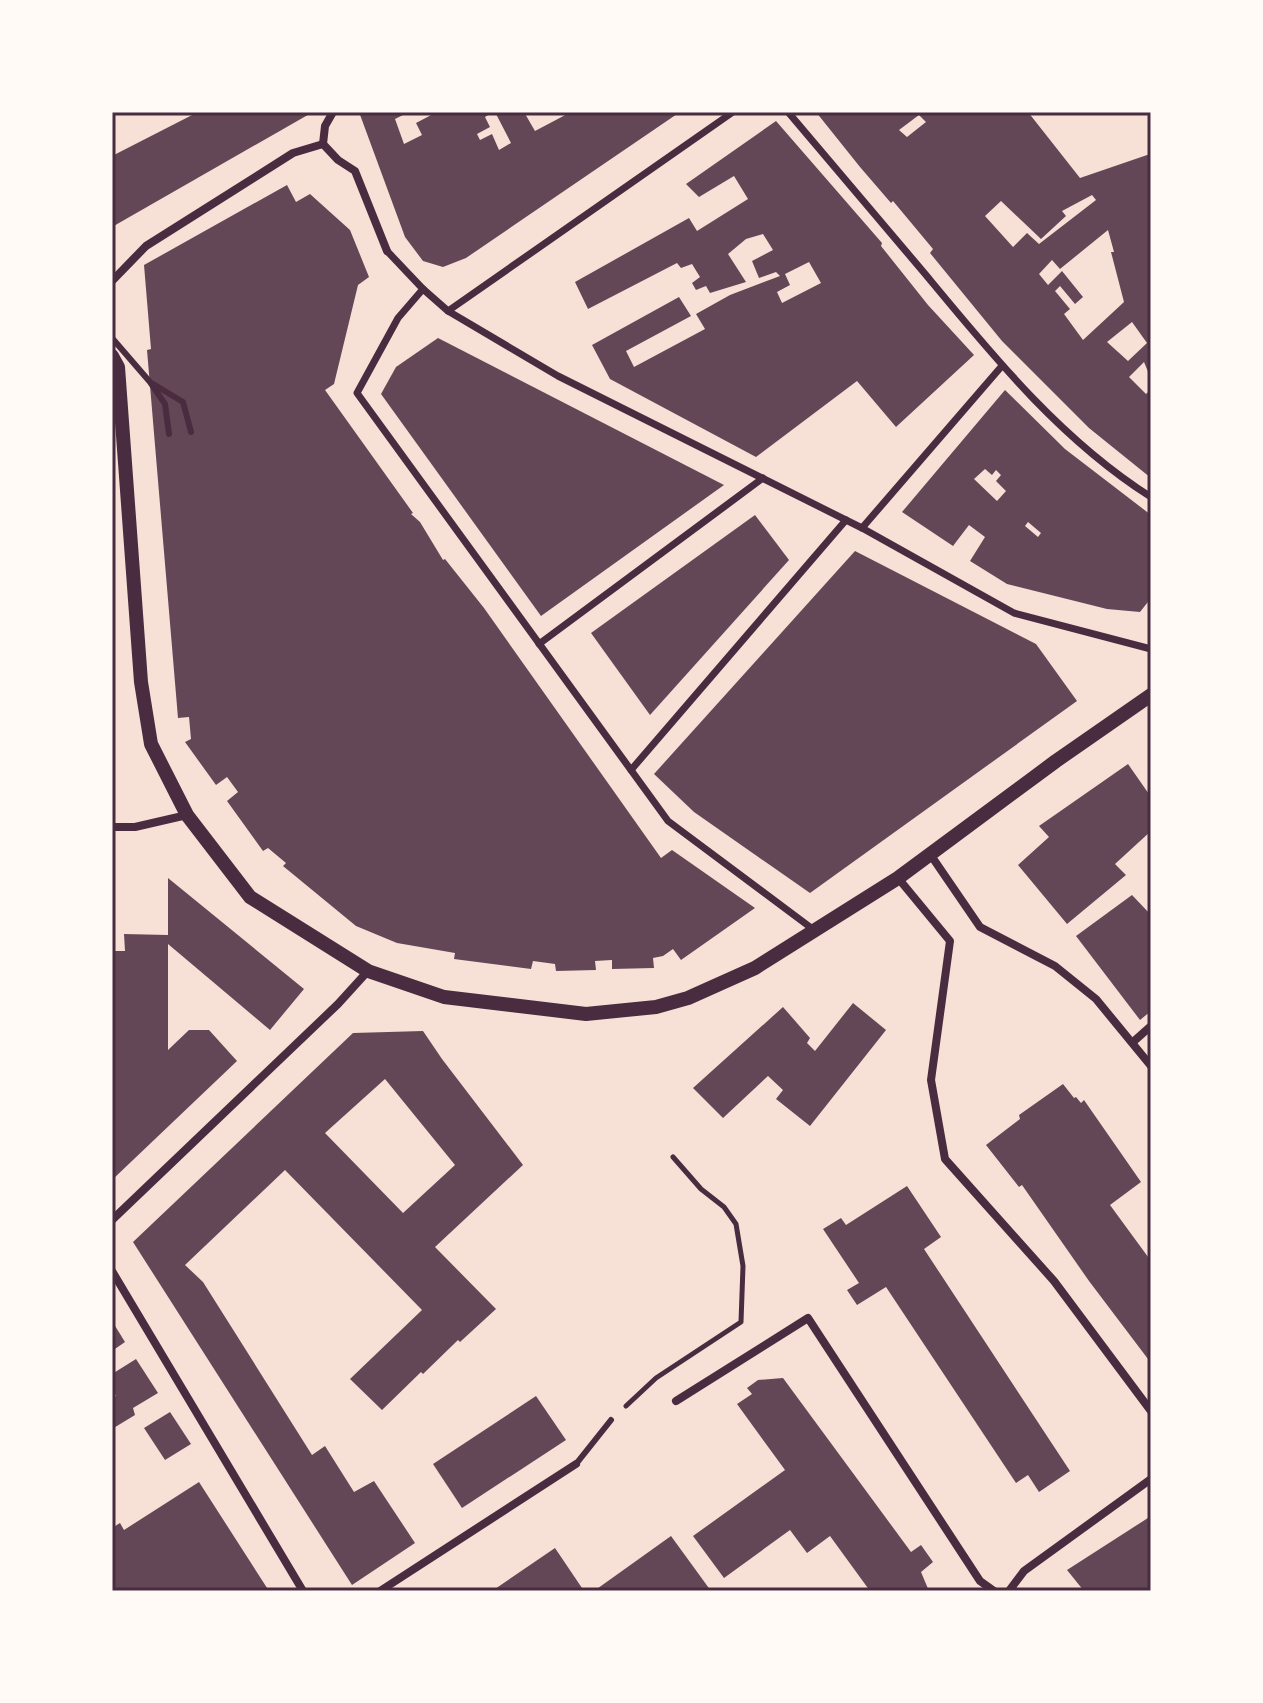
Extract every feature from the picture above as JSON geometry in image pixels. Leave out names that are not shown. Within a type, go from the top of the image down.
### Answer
[{"type":"street","points":[[333,112],[325,126],[323,144],[338,160],[355,171],[387,251],[448,311],[558,376],[862,528],[1014,613],[1151,649]]},
{"type":"street","points":[[448,311],[733,112]]},
{"type":"street","points":[[788,112],[1001,367],[1060,425],[1126,481],[1151,497]]},
{"type":"street","points":[[112,281],[159,237],[293,153],[323,144]]},
{"type":"street","points":[[423,289],[398,318],[357,393],[668,821],[815,932]]},
{"type":"street","points":[[112,356],[118,367],[141,682],[151,744],[187,815],[250,897],[368,971],[444,997],[586,1014],[656,1007],[688,998],[755,968],[898,878],[1151,695]]},
{"type":"street","points":[[862,528],[1001,367]]},
{"type":"street","points":[[539,644],[763,478]]},
{"type":"street","points":[[631,770],[846,520]]},
{"type":"street","points":[[112,827],[135,827],[187,815]]},
{"type":"street","points":[[930,854],[980,927],[1055,966],[1096,999],[1151,1066]]},
{"type":"street","points":[[898,878],[950,941],[931,1080],[945,1159],[1054,1281],[1151,1411]]},
{"type":"street","points":[[112,1220],[338,1004],[368,971]]},
{"type":"street","points":[[1133,1042],[1151,1026]]},
{"type":"street","points":[[112,1271],[303,1591]]},
{"type":"street","points":[[676,1401],[808,1318],[980,1581],[994,1591]]},
{"type":"street","points":[[380,1591],[576,1464]]},
{"type":"street","points":[[1009,1591],[1024,1571],[1151,1479]]},
{"type":"lane","points":[[112,338],[165,404],[169,434]]},
{"type":"lane","points":[[150,382],[183,402],[191,432]]},
{"type":"lane","points":[[576,1464],[611,1420]]},
{"type":"path","points":[[611,1420],[656,1378],[741,1322],[743,1266],[736,1224],[724,1207],[701,1189],[673,1157]]},
{"type":"building","points":[[198,112],[313,112],[112,227],[112,156]]},
{"type":"building","points":[[359,112],[409,112],[395,119],[404,144],[422,135],[416,123],[437,112],[493,112],[485,117],[490,127],[477,134],[480,140],[492,134],[499,150],[511,143],[495,112],[524,112],[535,131],[571,112],[680,112],[466,258],[443,267],[423,261],[405,237]]},
{"type":"building","points":[[816,112],[1028,112],[1080,178],[1150,154],[1151,379],[1144,362],[1129,377],[1146,394],[1151,389],[1151,478],[1089,428],[1002,341],[930,253],[933,249]],"holes":[[[919,115],[926,122],[907,137],[899,130]],[[1092,195],[1096,200],[1039,244],[1027,233],[1013,247],[985,216],[1001,201],[1041,239],[1066,216],[1062,211]],[[1108,230],[1124,302],[1083,340],[1064,314],[1070,309],[1055,291],[1060,286],[1075,304],[1083,297],[1062,271],[1048,285],[1039,274],[1052,260],[1060,269]],[[1132,322],[1147,343],[1128,361],[1107,342]]]},
{"type":"building","points":[[776,121],[882,243],[881,246],[928,305],[974,355],[896,427],[857,381],[756,457],[610,379],[592,345],[679,297],[691,316],[626,351],[634,367],[705,329],[696,314],[730,295],[780,276],[776,272],[759,278],[752,261],[773,250],[763,234],[746,239],[728,254],[746,282],[710,293],[706,286],[696,290],[692,283],[700,277],[692,264],[681,268],[677,263],[588,309],[575,282],[689,218],[697,231],[748,199],[734,176],[699,197],[686,184]],"holes":[[[809,262],[821,283],[782,303],[777,292],[790,285],[785,274]]]},
{"type":"building","points":[[287,185],[296,202],[310,194],[350,230],[369,277],[358,285],[334,384],[325,390],[411,514],[420,522],[443,560],[484,608],[661,858],[672,850],[755,908],[681,960],[673,949],[653,958],[654,968],[612,969],[612,960],[595,961],[596,970],[556,971],[555,964],[533,961],[531,969],[454,959],[455,953],[397,943],[356,926],[283,866],[286,863],[268,848],[263,851],[227,801],[238,792],[227,777],[216,785],[185,742],[191,739],[189,717],[178,718],[147,350],[151,349],[144,265]]},
{"type":"building","points":[[438,338],[724,485],[541,616],[381,394],[396,367]]},
{"type":"building","points":[[1005,390],[1065,449],[1151,515],[1151,598],[1140,612],[1107,609],[1007,584],[970,561],[985,537],[969,525],[953,546],[902,512]],"holes":[[[985,469],[992,475],[996,470],[1001,475],[996,481],[1006,491],[997,501],[974,479]],[[1028,522],[1041,533],[1038,537],[1025,526]]]},
{"type":"building","points":[[755,515],[789,560],[650,715],[591,633]]},
{"type":"building","points":[[855,551],[1036,644],[1077,701],[810,893],[694,812],[654,774]]},
{"type":"building","points":[[1128,764],[1151,797],[1151,831],[1115,864],[1126,875],[1067,924],[1018,865],[1049,837],[1039,826]]},
{"type":"building","points":[[168,878],[304,989],[270,1030],[168,944],[168,1050],[189,1030],[209,1030],[237,1061],[112,1180],[112,951],[125,951],[124,934],[168,935]]},
{"type":"building","points":[[1132,895],[1151,915],[1151,1011],[1140,1020],[1076,936]]},
{"type":"building","points":[[853,1003],[886,1030],[810,1126],[776,1099],[783,1090],[768,1076],[723,1118],[693,1088],[783,1007],[810,1038],[807,1043],[815,1051]]},
{"type":"building","points":[[423,1031],[523,1165],[435,1247],[496,1309],[423,1374],[421,1372],[382,1410],[350,1379],[422,1310],[285,1170],[185,1265],[203,1282],[312,1455],[325,1446],[354,1492],[374,1481],[415,1543],[352,1585],[133,1242],[353,1033]],"holes":[[[385,1079],[455,1165],[403,1213],[325,1133]]]},
{"type":"building","points":[[1063,1084],[1074,1098],[1081,1103],[1084,1100],[1141,1182],[1110,1205],[1151,1261],[1151,1363],[1022,1185],[1019,1187],[986,1145],[1020,1119],[1019,1115]]},
{"type":"building","points":[[907,1186],[941,1237],[924,1249],[1070,1471],[1039,1492],[1028,1475],[1016,1483],[886,1287],[857,1305],[847,1290],[859,1283],[823,1229],[841,1218],[846,1225]]},
{"type":"building","points":[[112,1321],[125,1342],[112,1351]]},
{"type":"building","points":[[136,1359],[158,1393],[133,1408],[135,1415],[112,1429],[112,1398],[116,1396],[112,1389],[112,1374]]},
{"type":"building","points":[[783,1378],[911,1552],[921,1545],[933,1562],[921,1572],[929,1591],[870,1591],[830,1536],[807,1553],[790,1530],[724,1578],[693,1536],[785,1470],[737,1404],[752,1394],[747,1388],[758,1380]]},
{"type":"building","points":[[536,1396],[566,1440],[462,1508],[433,1464]]},
{"type":"building","points":[[170,1412],[191,1444],[165,1460],[144,1428]]},
{"type":"building","points":[[199,1482],[269,1591],[112,1591],[112,1528],[120,1523],[124,1530]]},
{"type":"building","points":[[1151,1516],[1151,1591],[1084,1591],[1067,1570]]},
{"type":"building","points":[[671,1536],[711,1591],[594,1591]]},
{"type":"building","points":[[555,1548],[584,1591],[492,1591]]}]
